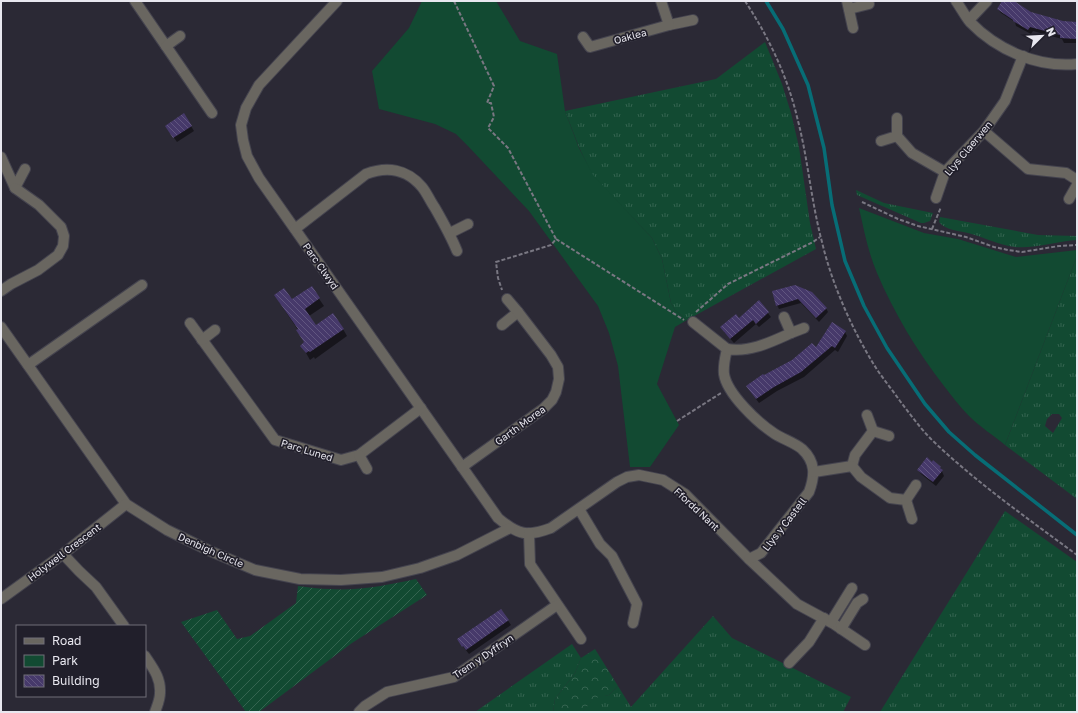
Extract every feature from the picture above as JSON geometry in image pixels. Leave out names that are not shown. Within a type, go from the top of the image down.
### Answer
[{"type":"street","points":[[135,1],[212,114]]},
{"type":"street","name":"Parc Clwyd","points":[[337,1],[259,85],[246,108],[241,125],[247,156],[259,178],[420,408],[498,518],[510,528]]},
{"type":"street","points":[[661,1],[670,25]]},
{"type":"street","points":[[956,1],[969,20],[983,34],[1000,46],[1023,56],[1049,64],[1077,64]]},
{"type":"street","points":[[969,20],[987,1]]},
{"type":"street","points":[[853,28],[848,5],[869,4]]},
{"type":"street","name":"Oaklea","points":[[583,37],[585,48],[693,20]]},
{"type":"street","points":[[166,46],[180,36]]},
{"type":"street","name":"Llys Claerwen","points":[[936,198],[945,172],[984,131],[1005,101],[1023,56]]},
{"type":"street","points":[[897,118],[897,136],[912,152],[945,172]]},
{"type":"street","points":[[984,131],[1028,169],[1066,173],[1077,180]]},
{"type":"street","points":[[881,141],[897,136]]},
{"type":"street","points":[[1,157],[15,188],[39,205],[61,227],[64,236],[63,246],[58,255],[38,270],[1,291]]},
{"type":"street","points":[[15,188],[25,169]]},
{"type":"street","points":[[295,229],[366,174],[376,170],[387,169],[400,172],[413,178],[422,188],[450,233],[457,251]]},
{"type":"street","points":[[1069,199],[1077,185]]},
{"type":"street","points":[[450,233],[468,224]]},
{"type":"street","points":[[28,365],[142,285]]},
{"type":"street","name":"Garth Morea","points":[[462,466],[543,409],[552,400],[560,379],[558,367],[551,355],[508,299]]},
{"type":"street","points":[[502,325],[518,312]]},
{"type":"street","points":[[784,316],[791,333]]},
{"type":"street","points":[[693,322],[727,349],[735,350],[748,349],[770,343],[804,328]]},
{"type":"street","name":"Parc Luned","points":[[190,323],[275,440],[341,460],[359,455],[420,408]]},
{"type":"street","name":"Denbigh Circle","points":[[1,327],[126,504],[167,530],[210,551],[255,570],[300,578],[341,580],[382,577],[420,568],[457,555],[510,528]]},
{"type":"street","points":[[202,340],[215,330]]},
{"type":"street","points":[[727,349],[723,364],[724,375],[729,388],[739,402],[751,414],[774,434],[802,449],[809,458],[814,472],[852,466]]},
{"type":"street","points":[[867,415],[873,431]]},
{"type":"street","points":[[852,466],[855,455],[873,431]]},
{"type":"street","points":[[873,431],[889,436]]},
{"type":"street","points":[[359,455],[367,469]]},
{"type":"street","points":[[852,466],[860,477],[890,498],[906,500]]},
{"type":"street","name":"Llys y Castell","points":[[749,559],[761,552],[809,492],[814,472]]},
{"type":"street","name":"Ffordd Nant","points":[[510,528],[518,532],[529,533],[540,532],[551,528],[617,482],[627,477],[639,475],[663,480],[685,494],[749,559],[798,604],[827,620],[865,645]]},
{"type":"street","points":[[906,500],[916,485]]},
{"type":"street","points":[[906,500],[912,519]]},
{"type":"street","name":"Holywell Crescent","points":[[1,599],[63,554],[126,504]]},
{"type":"street","points":[[579,509],[600,544],[612,556],[641,602],[633,623]]},
{"type":"street","points":[[529,533],[530,564],[581,639]]},
{"type":"street","points":[[63,554],[96,586],[123,625]]},
{"type":"street","points":[[788,663],[809,642],[852,588]]},
{"type":"street","points":[[841,629],[857,603],[863,599]]},
{"type":"street","name":"Trem y Dyffryn","points":[[359,712],[365,706],[387,692],[454,677],[557,605]]},
{"type":"street","points":[[146,657],[156,671],[159,681],[160,694],[155,712]]},
{"type":"path","points":[[454,1],[494,86],[487,103],[491,103],[494,117],[488,128],[508,148],[556,239],[687,322],[693,322],[696,311],[728,284],[813,242],[820,236]]},
{"type":"path","points":[[745,1],[763,31],[782,70],[790,92],[803,142],[820,236],[828,263],[846,312],[878,371],[915,421],[931,438],[996,496],[1077,555]]},
{"type":"path","points":[[932,230],[942,205],[936,198]]},
{"type":"path","points":[[862,202],[898,219],[918,226],[966,236],[994,247],[1008,250],[1022,252],[1059,246],[1077,245]]},
{"type":"path","points":[[508,299],[502,290],[498,278],[496,262],[551,245],[556,239]]},
{"type":"path","points":[[677,421],[729,388]]},
{"type":"green space","points":[[422,1],[496,1],[520,41],[557,54],[565,111],[579,148],[593,175],[652,238],[662,259],[671,303],[675,310],[687,320],[675,327],[657,384],[679,425],[650,467],[630,467],[618,366],[609,333],[598,306],[529,211],[456,134],[435,124],[379,109],[372,71],[409,28]]},
{"type":"green space","points":[[765,42],[782,84],[791,113],[799,147],[810,223],[816,249],[687,320],[675,310],[671,303],[662,259],[652,238],[592,175],[565,111],[716,79]]},
{"type":"green space","points":[[856,190],[884,203],[933,213],[930,221],[921,223],[857,195]]},
{"type":"green space","points":[[859,208],[924,233],[958,239],[1016,257],[1077,250],[1077,256],[1005,445],[978,424],[962,409],[934,373],[915,345],[891,303],[874,265],[866,241]]},
{"type":"green space","points":[[940,217],[1038,235],[1077,236],[1077,240],[1030,247],[1009,246],[945,227],[939,222]]},
{"type":"green space","points":[[1077,256],[1077,499],[1005,445]],"holes":[[[1052,414],[1059,414],[1062,418],[1053,433],[1045,426],[1047,419]]]},
{"type":"green space","points":[[1005,511],[1077,562],[1077,712],[880,712]]},
{"type":"green space","points":[[416,579],[427,595],[352,643],[259,712],[246,712],[181,622],[217,610],[237,639],[250,636],[296,603],[298,586],[325,589],[351,589]]},
{"type":"green space","points":[[713,616],[732,638],[851,697],[843,712],[582,712],[595,697],[609,695],[618,686],[631,707]]},
{"type":"green space","points":[[572,644],[581,658],[575,673],[555,699],[553,712],[475,712]]},
{"type":"green space","points":[[595,649],[618,686],[609,695],[595,698],[582,712],[553,712],[555,699],[575,673],[581,658]]},
{"type":"building","points":[[1002,1],[1014,1],[1031,12],[1063,21],[1077,22],[1076,39],[1060,38],[1060,35],[1030,27],[1028,30],[997,9]]},
{"type":"building","points":[[184,113],[192,126],[173,138],[165,126]]},
{"type":"building","points":[[795,285],[812,292],[827,308],[816,318],[798,299],[776,306],[772,291]]},
{"type":"building","points":[[312,286],[320,298],[305,309],[316,325],[333,313],[344,329],[310,352],[309,351],[306,353],[300,346],[304,342],[296,330],[298,329],[274,295],[284,288],[292,299]]},
{"type":"building","points":[[759,300],[769,312],[756,324],[753,320],[730,339],[720,327],[736,314],[739,318]]},
{"type":"building","points":[[832,322],[846,331],[835,348],[832,346],[801,372],[756,399],[746,386],[763,374],[764,375],[792,360],[812,343],[816,347]]},
{"type":"building","points":[[927,457],[932,462],[933,460],[943,470],[933,482],[917,470]]},
{"type":"building","points":[[501,609],[509,620],[466,650],[463,646],[462,647],[457,639]]},
{"type":"waterway","points":[[766,1],[783,29],[808,85],[824,148],[832,205],[845,261],[864,306],[887,348],[925,404],[949,432],[975,455],[1077,535]]}]
